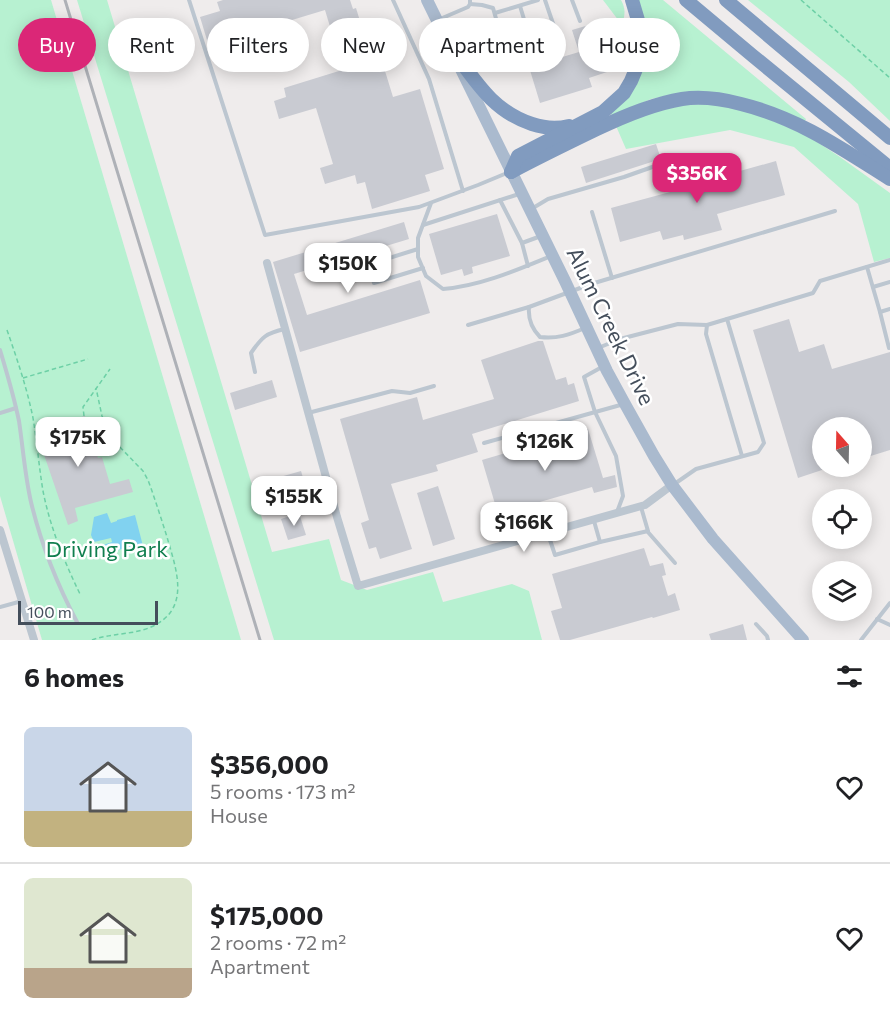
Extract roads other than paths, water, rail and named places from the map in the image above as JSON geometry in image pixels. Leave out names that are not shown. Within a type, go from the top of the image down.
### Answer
[{"type":"highway","points":[[511,172],[518,156],[603,112],[624,93],[636,69],[642,40],[632,0]]},
{"type":"highway","points":[[686,0],[890,168]]},
{"type":"highway","points":[[726,0],[890,138]]},
{"type":"highway","points":[[469,72],[496,105],[514,117],[551,128],[565,127],[591,119]]},
{"type":"highway","points":[[511,172],[640,110],[684,98],[697,98],[730,101],[768,111],[795,122],[890,179]]},
{"type":"main road","name":"Alum Creek Drive","points":[[428,0],[436,18]]},
{"type":"main road","name":"Alum Creek Drive","points":[[463,72],[624,404],[672,485],[713,539],[803,640]]},
{"type":"street","points":[[267,263],[358,586],[645,506],[672,485]]},
{"type":"street","points":[[1,535],[34,640]]},
{"type":"lane","points":[[189,0],[265,235],[419,207],[511,172]]},
{"type":"lane","points":[[393,0],[429,79],[464,191]]},
{"type":"lane","points":[[495,13],[538,0]]},
{"type":"lane","points":[[520,6],[533,49],[559,41],[545,0]]},
{"type":"lane","points":[[572,0],[579,18]]},
{"type":"lane","points":[[442,18],[464,9],[470,2],[493,8],[496,18]]},
{"type":"lane","points":[[530,210],[548,199],[658,165]]},
{"type":"lane","points":[[423,225],[521,193]]},
{"type":"lane","points":[[500,200],[522,243],[528,266]]},
{"type":"lane","points":[[431,202],[418,238],[418,257],[426,276],[443,289],[459,288],[553,256]]},
{"type":"lane","points":[[592,212],[612,278]]},
{"type":"lane","points":[[468,325],[529,307],[612,278],[835,212]]},
{"type":"lane","points":[[522,243],[543,235]]},
{"type":"lane","points":[[418,249],[370,264],[374,283],[423,268]]},
{"type":"lane","points":[[597,348],[620,339],[678,324],[707,325],[728,319],[813,293],[820,281],[890,260]]},
{"type":"lane","points":[[867,267],[889,348]]},
{"type":"lane","points":[[873,287],[890,282]]},
{"type":"lane","points":[[529,307],[532,325],[540,337],[566,336],[587,327]]},
{"type":"lane","points":[[880,312],[890,309]]},
{"type":"lane","points":[[672,485],[696,469],[758,452],[764,443],[728,319]]},
{"type":"lane","points":[[707,325],[706,334],[742,456]]},
{"type":"lane","points":[[255,372],[251,353],[260,340],[272,332],[286,329]]},
{"type":"lane","points":[[0,350],[16,408],[31,502],[42,541],[77,622]]},
{"type":"lane","points":[[605,366],[584,377],[595,412],[616,456],[623,495],[617,514]]},
{"type":"lane","points":[[308,413],[392,391],[410,393],[434,386]]},
{"type":"lane","points":[[484,443],[624,404]]},
{"type":"lane","points":[[0,413],[16,408]]},
{"type":"lane","points":[[641,507],[647,531],[675,562]]},
{"type":"lane","points":[[594,520],[600,542]]},
{"type":"lane","points":[[548,533],[555,555],[647,531]]},
{"type":"lane","points":[[0,608],[22,601]]},
{"type":"lane","points":[[861,640],[890,603]]},
{"type":"lane","points":[[877,619],[890,624]]},
{"type":"lane","points":[[756,624],[768,640]]},
{"type":"water","points":[[107,513],[111,523],[135,515],[143,546],[126,550],[125,548],[106,554],[103,545],[112,542],[111,538],[94,542],[91,535],[94,517]]},
{"type":"railway","points":[[65,0],[260,640]]},
{"type":"park label","name":"Driving Park","points":[[107,549]]}]
